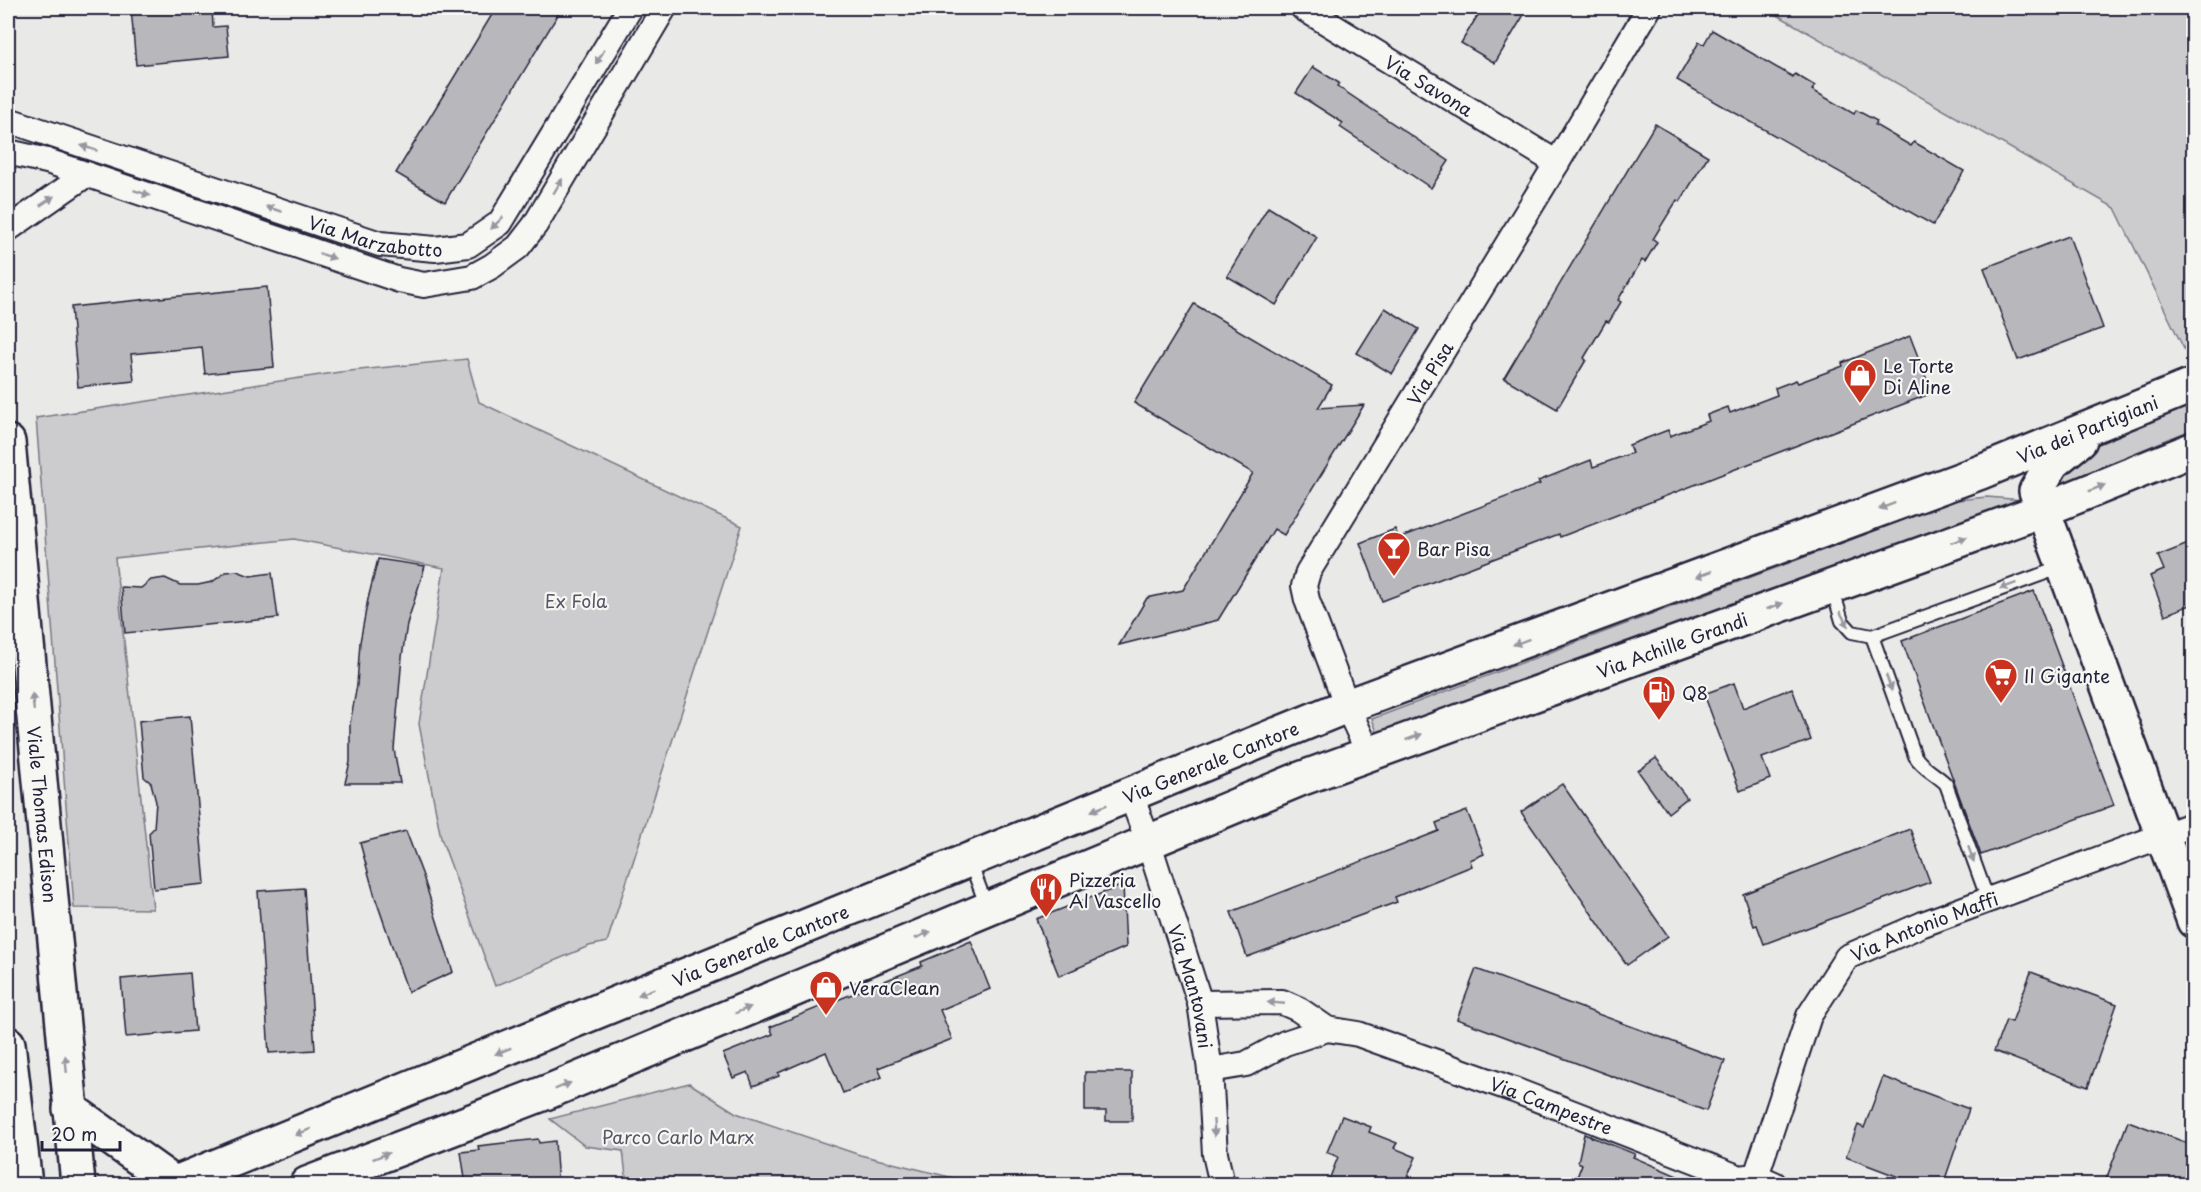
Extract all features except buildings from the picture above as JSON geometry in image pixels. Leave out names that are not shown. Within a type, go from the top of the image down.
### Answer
[{"type":"street","name":"Via Marzabotto","points":[[8,120],[380,244],[435,249],[468,245],[500,223],[630,8]]},
{"type":"street","name":"Via Marzabotto","points":[[8,152],[87,174],[399,280],[424,285],[472,277],[518,247],[535,225],[664,8]]},
{"type":"street","name":"Via Savona","points":[[1303,8],[1557,163]]},
{"type":"street","name":"Via Pisa","points":[[1369,754],[1347,706],[1307,600],[1304,586],[1308,572],[1649,8]]},
{"type":"street","points":[[8,229],[87,174]]},
{"type":"street","name":"Via dei Partigiani","points":[[1981,472],[2193,385]]},
{"type":"street","points":[[2100,424],[2052,463],[2040,501],[2193,921]]},
{"type":"street","name":"Viale Thomas Edison","points":[[8,442],[78,1185]]},
{"type":"street","points":[[1347,706],[1981,472],[2040,501],[2193,448]]},
{"type":"street","name":"Via Achille Grandi","points":[[1148,841],[1300,779],[1831,586],[2040,501]]},
{"type":"street","name":"Via Generale Cantore","points":[[174,1184],[1347,706]]},
{"type":"street","name":"Via Mantovani","points":[[1131,795],[1200,1002],[1210,1070],[1215,1154],[1222,1185]]},
{"type":"street","name":"Via Antonio Maffi","points":[[1765,1180],[1809,1016],[1847,957],[1923,924],[2193,824]]},
{"type":"street","points":[[307,1185],[550,1091],[1148,841]]},
{"type":"street","name":"Via Campestre","points":[[1200,1002],[1282,1002],[1298,1009],[1327,1029],[1358,1034],[1503,1086],[1740,1178],[1765,1180]]},
{"type":"street","name":"Via Campestre","points":[[1210,1070],[1246,1064],[1285,1043],[1327,1029]]},
{"type":"street","points":[[8,1044],[25,1185]]},
{"type":"street","points":[[70,1109],[174,1184]]},
{"type":"lane","points":[[1831,586],[1842,621],[1852,632],[1872,636],[2063,566]]},
{"type":"lane","points":[[1872,636],[1915,756],[1921,767],[1936,773],[1946,784],[1988,900]]},
{"type":"lane","points":[[969,861],[988,908]]},
{"type":"green space","points":[[1765,8],[2193,8],[2193,349],[2185,351],[2115,208]]},
{"type":"green space","name":"Ex Fola","points":[[467,359],[479,402],[742,526],[607,942],[589,946],[495,986],[441,838],[419,724],[444,568],[294,539],[115,558],[153,909],[74,908],[36,418],[340,372]]},
{"type":"green space","points":[[2193,403],[2193,429],[2055,486],[2065,471],[2092,447]]},
{"type":"green space","points":[[1987,497],[2024,500],[1379,737],[1372,719],[1957,500]]},
{"type":"green space","name":"Parco Carlo Marx","points":[[689,1083],[736,1113],[860,1155],[978,1184],[627,1184],[623,1151],[585,1146],[550,1119]]},
{"type":"place","name":"Le Torte Di Aline","points":[[1860,404]]},
{"type":"place","name":"Bar Pisa","points":[[1394,577]]},
{"type":"place","name":"Il Gigante","points":[[2001,704]]},
{"type":"place","name":"Q8","points":[[1659,721]]},
{"type":"place","name":"Pizzeria Al Vascello","points":[[1046,918]]},
{"type":"place","name":"VeraClean","points":[[826,1016]]}]
